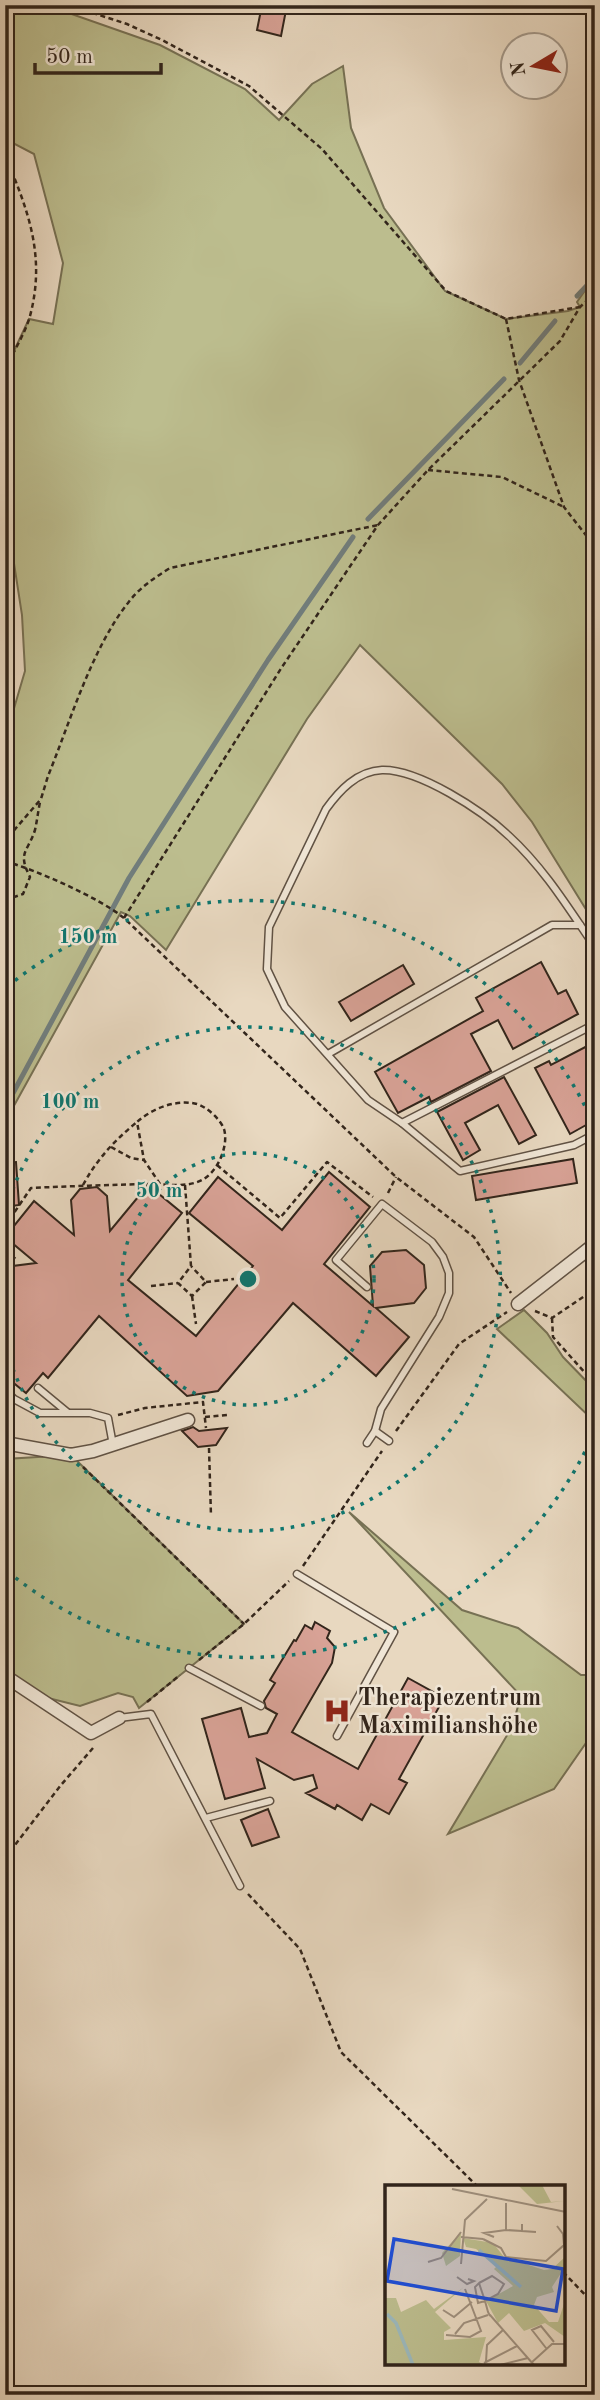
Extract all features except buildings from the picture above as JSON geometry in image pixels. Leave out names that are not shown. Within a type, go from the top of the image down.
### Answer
[{"type":"street","points":[[518,1304],[595,1244]]},
{"type":"street","points":[[5,1443],[71,1455],[113,1445],[188,1420]]},
{"type":"street","points":[[5,1676],[91,1733],[119,1718]]},
{"type":"lane","points":[[595,947],[549,880],[509,835],[447,791],[403,773],[382,770],[351,782],[337,794],[326,809],[270,927],[267,945],[267,969],[285,1007],[368,1100],[402,1123],[460,1171],[574,1146],[595,1134]]},
{"type":"lane","points":[[328,1054],[552,925],[580,925]]},
{"type":"lane","points":[[402,1123],[595,1024]]},
{"type":"lane","points":[[367,1287],[336,1260],[382,1204],[432,1242],[449,1273],[449,1293],[439,1317],[381,1409],[375,1431],[367,1443]]},
{"type":"lane","points":[[38,1388],[67,1412]]},
{"type":"lane","points":[[5,1390],[14,1399],[40,1413],[90,1413],[108,1418],[113,1445]]},
{"type":"lane","points":[[375,1431],[389,1441]]},
{"type":"lane","points":[[297,1574],[394,1632],[337,1736]]},
{"type":"lane","points":[[189,1668],[261,1706]]},
{"type":"lane","points":[[119,1718],[151,1714],[240,1886]]},
{"type":"lane","points":[[206,1818],[270,1801]]},
{"type":"path","points":[[68,5],[127,24],[249,86],[322,149],[446,291],[506,319],[580,307]]},
{"type":"path","points":[[5,155],[23,199],[34,237],[38,281],[29,319],[5,370]]},
{"type":"path","points":[[124,918],[282,667],[378,525],[428,470],[560,341],[580,307],[595,293]]},
{"type":"path","points":[[506,319],[519,380],[564,507],[595,547]]},
{"type":"path","points":[[428,470],[502,477],[564,507]]},
{"type":"path","points":[[5,900],[23,894],[30,877],[24,867],[24,850],[34,832],[48,776],[105,636],[129,601],[149,581],[170,568],[378,525]]},
{"type":"path","points":[[5,845],[10,835],[41,799]]},
{"type":"path","points":[[5,860],[117,912],[396,1177],[474,1237],[518,1304],[552,1318]]},
{"type":"path","points":[[5,1226],[31,1188],[185,1185],[204,1180],[217,1165],[225,1145],[225,1131],[220,1120],[201,1105],[186,1102],[148,1112],[110,1146],[93,1166],[83,1185]]},
{"type":"path","points":[[137,1122],[144,1160],[160,1184]]},
{"type":"path","points":[[110,1146],[131,1158],[144,1160]]},
{"type":"path","points":[[217,1165],[280,1219],[327,1162],[382,1204],[396,1177]]},
{"type":"path","points":[[185,1185],[191,1266],[206,1282]]},
{"type":"path","points":[[5,1250],[17,1260]]},
{"type":"path","points":[[152,1286],[178,1283],[191,1266]]},
{"type":"path","points":[[192,1296],[206,1282],[234,1279]]},
{"type":"path","points":[[178,1283],[192,1296],[196,1324]]},
{"type":"path","points":[[552,1318],[595,1289]]},
{"type":"path","points":[[119,1718],[139,1708],[244,1624],[297,1574],[459,1344],[518,1304]]},
{"type":"path","points":[[552,1318],[553,1337],[595,1384]]},
{"type":"path","points":[[108,1418],[145,1408],[203,1402],[206,1428]]},
{"type":"path","points":[[188,1420],[228,1415]]},
{"type":"path","points":[[209,1448],[211,1516]]},
{"type":"path","points":[[71,1455],[244,1624]]},
{"type":"path","points":[[5,1858],[94,1746]]},
{"type":"path","points":[[240,1886],[300,1949],[341,2052],[476,2185]]},
{"type":"path","points":[[565,2274],[595,2305]]},
{"type":"green space","points":[[5,5],[46,5],[160,45],[245,89],[279,120],[312,84],[343,66],[351,128],[384,208],[445,291],[506,319],[580,307],[577,302],[595,276],[595,924],[532,822],[502,784],[360,645],[307,719],[166,950],[130,916],[121,912],[5,1122],[5,739],[25,671],[22,615],[11,544],[5,530],[5,370],[29,319],[53,324],[63,263],[34,154],[5,139]]},
{"type":"green space","points":[[524,1310],[595,1390],[595,1422],[497,1329]]},
{"type":"green space","points":[[71,1455],[244,1624],[139,1708],[133,1697],[118,1693],[80,1706],[32,1694],[5,1676],[5,1459]]},
{"type":"green space","points":[[349,1512],[462,1610],[518,1628],[581,1675],[595,1675],[595,1730],[554,1789],[448,1834],[512,1727],[521,1696]]},
{"type":"waterway","points":[[577,296],[595,277]]},
{"type":"waterway","points":[[520,363],[555,321]]},
{"type":"waterway","points":[[368,519],[504,379]]},
{"type":"waterway","points":[[5,1108],[129,878],[268,660],[353,537]]},
{"type":"place","name":"Therapiezentrum Maximilianshöhe","points":[[337,1711]]}]
